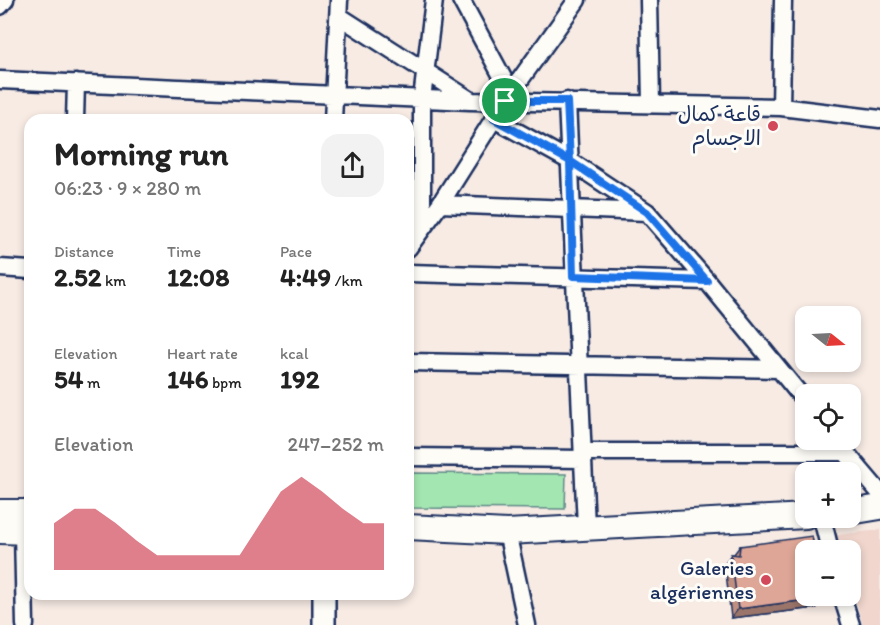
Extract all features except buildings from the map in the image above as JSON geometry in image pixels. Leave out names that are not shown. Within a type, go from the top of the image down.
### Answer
[{"type":"main road","points":[[861,510],[880,507]]},
{"type":"main road","points":[[0,512],[21,527]]},
{"type":"main road","points":[[414,527],[507,531],[795,517]]},
{"type":"street","points":[[0,6],[5,0]]},
{"type":"street","points":[[422,229],[422,99],[434,0]]},
{"type":"street","points":[[461,0],[508,97]]},
{"type":"street","points":[[414,240],[440,204],[508,97],[577,0]]},
{"type":"street","points":[[649,0],[651,103]]},
{"type":"street","points":[[781,107],[783,0]]},
{"type":"street","points":[[339,8],[425,72],[470,101]]},
{"type":"street","points":[[333,114],[339,8]]},
{"type":"street","points":[[0,80],[470,101],[508,97],[567,101],[781,107],[880,119]]},
{"type":"street","points":[[75,114],[76,83]]},
{"type":"street","points":[[567,101],[573,209],[573,276],[586,527]]},
{"type":"street","points":[[494,119],[570,161],[647,212],[795,389]]},
{"type":"street","points":[[440,204],[647,212]]},
{"type":"street","points":[[0,268],[24,270]]},
{"type":"street","points":[[414,273],[707,281]]},
{"type":"street","points":[[414,362],[779,369]]},
{"type":"street","points":[[414,457],[583,455],[795,448]]},
{"type":"street","points":[[843,450],[880,493]]},
{"type":"street","points":[[21,527],[25,625]]},
{"type":"street","points":[[507,531],[527,625]]},
{"type":"street","points":[[324,600],[324,625]]},
{"type":"street","points":[[846,606],[851,625]]},
{"type":"shaded area","points":[[880,530],[880,625],[863,625],[857,606],[861,606],[861,540],[837,540],[836,535]]},
{"type":"green space","points":[[414,473],[566,474],[565,509],[414,508]]},
{"type":"place","name":"قاعة كمال الاجسام","points":[[773,126]]},
{"type":"place","name":"Galeries algériennes","points":[[766,580]]},
{"type":"route","points":[[505,101],[494,119],[570,161],[573,276],[707,281],[647,212],[614,187],[570,161],[567,101],[505,101]]}]
